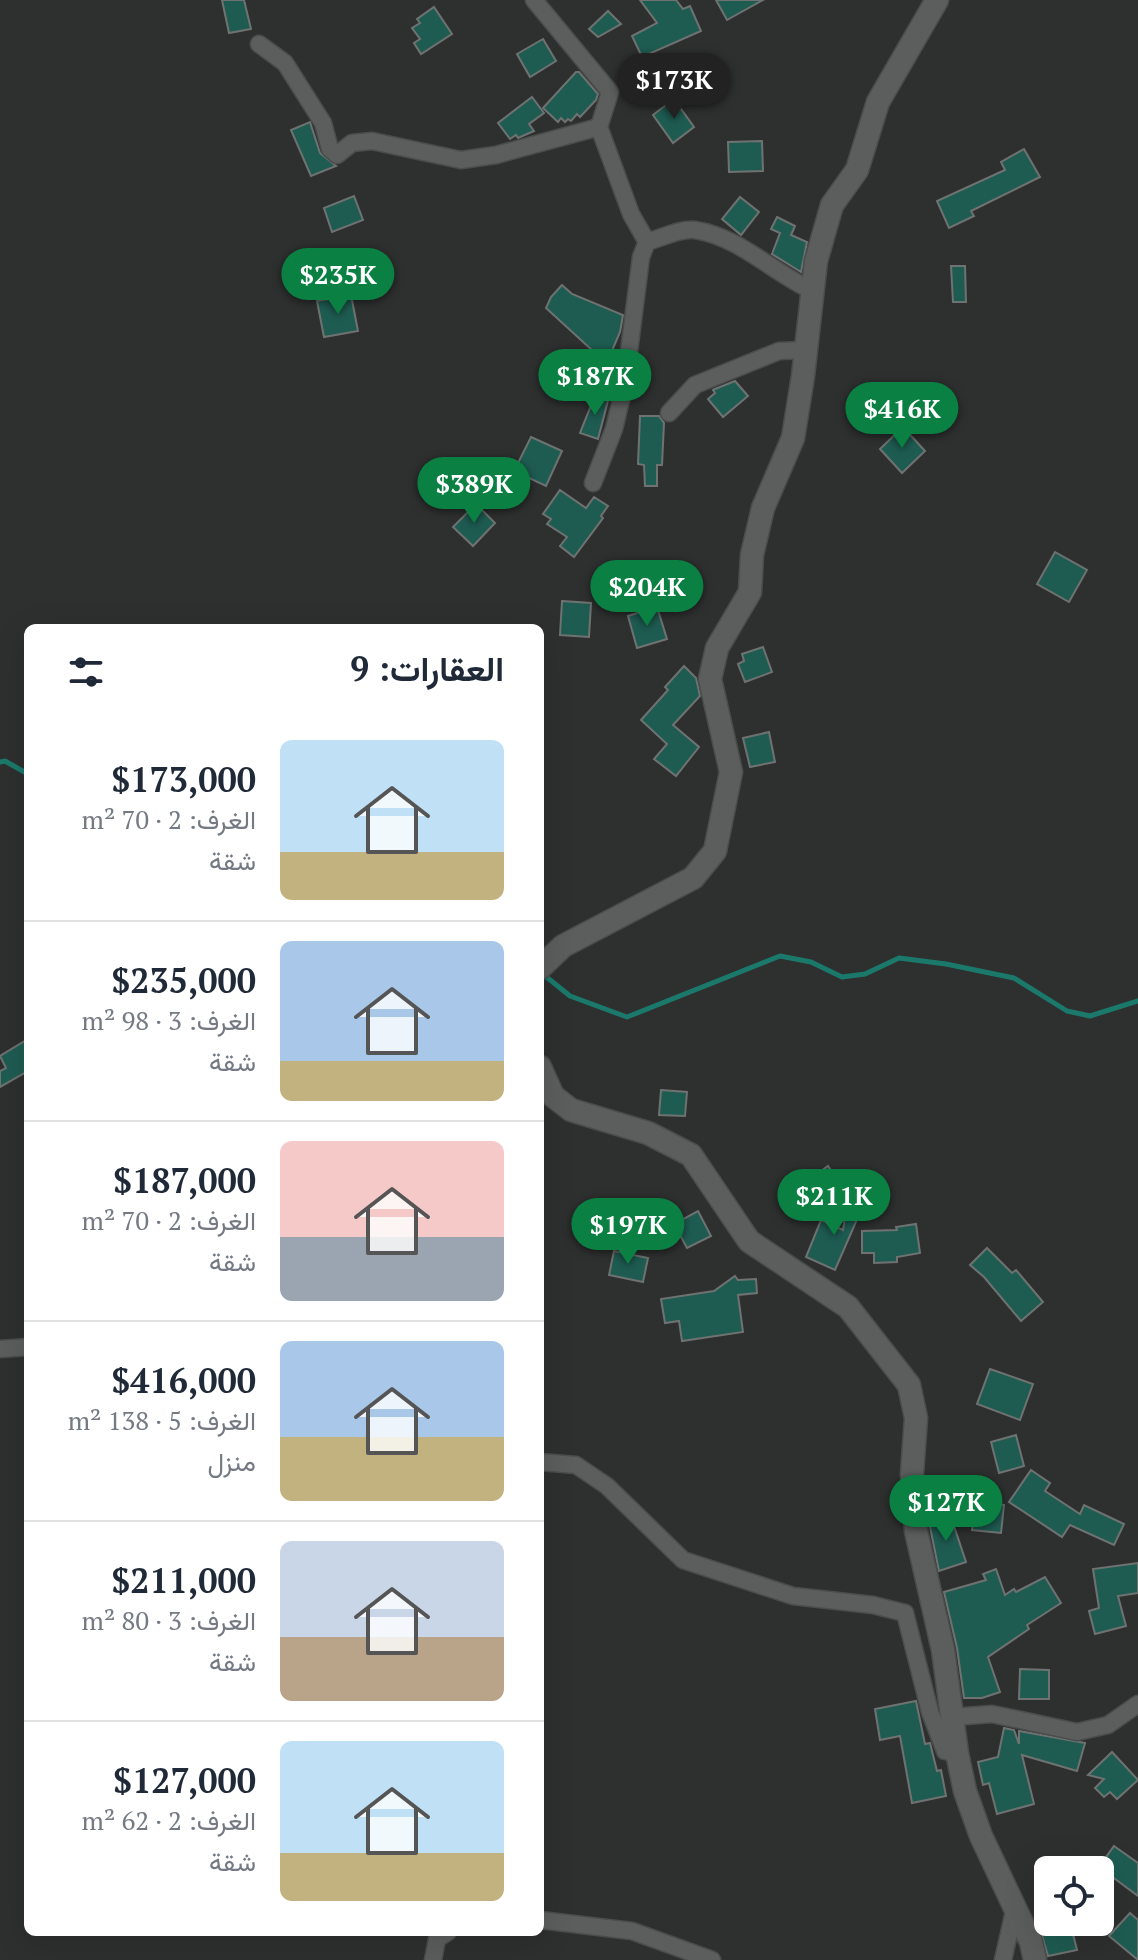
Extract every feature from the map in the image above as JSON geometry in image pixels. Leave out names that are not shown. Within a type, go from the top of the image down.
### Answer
[{"type":"street","points":[[534,0],[610,92],[599,127],[631,214],[647,242]]},
{"type":"street","points":[[544,964],[563,946],[693,878],[715,851],[731,772],[710,679],[717,648],[750,592],[752,555],[763,508],[793,438],[816,261],[832,205],[857,170],[878,102],[937,0]]},
{"type":"street","points":[[259,44],[285,63],[323,123],[330,149],[337,155],[352,143],[372,141],[461,160],[496,155],[599,127]]},
{"type":"street","points":[[647,242],[693,229],[734,243],[793,282],[813,291]]},
{"type":"street","points":[[593,483],[614,429],[625,383],[641,257],[647,242]]},
{"type":"street","points":[[669,413],[695,385],[779,351],[806,350]]},
{"type":"street","points":[[544,1076],[553,1096],[571,1110],[648,1133],[691,1155],[749,1241],[848,1307],[909,1385],[916,1418],[912,1474],[916,1531],[943,1650],[965,1791],[981,1836],[1031,1942],[1035,1960]]},
{"type":"street","points":[[0,1349],[24,1347]]},
{"type":"street","points":[[544,1462],[576,1465],[607,1486],[683,1560],[793,1596],[873,1605],[905,1613],[930,1712],[945,1751],[957,1753]]},
{"type":"street","points":[[952,1717],[992,1714],[1077,1732],[1108,1725],[1138,1704]]},
{"type":"street","points":[[1003,1960],[1015,1907]]},
{"type":"street","points":[[544,1920],[632,1931],[712,1960]]},
{"type":"street","points":[[433,1960],[437,1939],[442,1936]]},
{"type":"building","points":[[222,0],[244,0],[251,29],[229,33]]},
{"type":"building","points":[[640,0],[676,0],[683,9],[690,6],[701,31],[642,57],[632,36],[657,23]]},
{"type":"building","points":[[716,0],[763,0],[727,20]]},
{"type":"building","points":[[434,7],[452,34],[421,54],[414,43],[420,39],[412,28],[420,23],[417,19]]},
{"type":"building","points":[[608,11],[621,24],[598,37],[589,29]]},
{"type":"building","points":[[543,39],[556,61],[530,77],[517,54]]},
{"type":"building","points":[[576,72],[598,94],[596,100],[580,117],[577,114],[571,121],[568,119],[565,122],[561,118],[558,122],[543,108]]},
{"type":"building","points":[[532,97],[544,113],[529,124],[534,131],[510,139],[498,123]]},
{"type":"building","points":[[674,99],[694,127],[673,143],[653,115]]},
{"type":"building","points":[[310,122],[320,153],[336,166],[311,176],[291,130]]},
{"type":"building","points":[[762,141],[763,171],[729,172],[728,142]]},
{"type":"building","points":[[1024,149],[1040,177],[971,211],[974,216],[949,228],[937,201],[1005,170],[1001,162]]},
{"type":"building","points":[[354,196],[363,220],[332,232],[324,208]]},
{"type":"building","points":[[740,197],[759,212],[741,235],[722,219]]},
{"type":"building","points":[[777,217],[795,226],[791,235],[807,242],[801,272],[772,254],[780,233],[771,229]]},
{"type":"building","points":[[951,266],[965,266],[966,302],[953,302]]},
{"type":"building","points":[[562,285],[572,294],[623,315],[620,332],[609,358],[594,352],[546,308]]},
{"type":"building","points":[[351,295],[358,331],[324,337],[317,301]]},
{"type":"building","points":[[735,381],[748,396],[723,417],[708,399],[715,393],[713,390]]},
{"type":"building","points":[[596,393],[609,397],[598,439],[580,433]]},
{"type":"building","points":[[640,416],[659,416],[664,423],[662,465],[657,465],[657,486],[645,486],[644,465],[638,464]]},
{"type":"building","points":[[903,427],[925,451],[902,473],[880,449]]},
{"type":"building","points":[[531,437],[562,451],[546,486],[514,471]]},
{"type":"building","points":[[560,490],[586,508],[594,497],[608,506],[601,516],[603,518],[574,557],[560,546],[567,537],[547,524],[551,519],[543,514]]},
{"type":"building","points":[[476,504],[495,523],[473,546],[453,527]]},
{"type":"building","points":[[1055,552],[1087,570],[1069,602],[1037,584]]},
{"type":"building","points":[[562,601],[591,603],[589,637],[560,635]]},
{"type":"building","points":[[657,607],[667,639],[637,648],[628,616]]},
{"type":"building","points":[[763,647],[772,672],[745,682],[738,664],[744,661],[742,654]]},
{"type":"building","points":[[684,666],[696,678],[700,696],[673,725],[699,747],[676,776],[654,759],[667,744],[641,720],[668,690],[665,687]]},
{"type":"building","points":[[769,732],[775,762],[750,767],[743,738]]},
{"type":"building","points":[[24,1041],[24,1073],[0,1087],[0,1071],[6,1068],[0,1056]]},
{"type":"building","points":[[661,1090],[687,1092],[685,1116],[659,1115]]},
{"type":"building","points":[[828,1166],[844,1188],[819,1206],[803,1184]]},
{"type":"building","points":[[848,1198],[863,1200],[862,1208],[835,1270],[806,1257],[821,1220],[843,1230]]},
{"type":"building","points":[[698,1211],[711,1236],[687,1248],[674,1224]]},
{"type":"building","points":[[916,1224],[920,1253],[897,1257],[897,1262],[874,1263],[874,1253],[862,1253],[862,1231],[897,1230],[896,1227]]},
{"type":"building","points":[[987,1248],[1012,1273],[1016,1270],[1043,1302],[1021,1321],[970,1265]]},
{"type":"building","points":[[614,1251],[648,1258],[643,1282],[609,1275]]},
{"type":"building","points":[[735,1276],[738,1280],[756,1279],[757,1293],[738,1295],[743,1332],[682,1341],[679,1321],[665,1323],[661,1299],[714,1291]]},
{"type":"building","points":[[990,1369],[1033,1384],[1020,1420],[977,1404]]},
{"type":"building","points":[[1016,1435],[1024,1466],[999,1473],[991,1442]]},
{"type":"building","points":[[1031,1470],[1050,1483],[1045,1491],[1080,1514],[1084,1505],[1124,1524],[1114,1545],[1070,1525],[1062,1537],[1009,1502]]},
{"type":"building","points":[[976,1502],[1004,1505],[1001,1533],[972,1530]]},
{"type":"building","points":[[950,1514],[966,1562],[939,1571],[929,1522]]},
{"type":"building","points":[[1138,1563],[1138,1593],[1118,1596],[1126,1626],[1095,1634],[1089,1611],[1099,1608],[1093,1569]]},
{"type":"building","points":[[996,1569],[1005,1595],[1045,1577],[1061,1603],[1027,1625],[1029,1629],[988,1657],[1000,1692],[982,1698],[964,1698],[944,1592],[986,1580],[983,1574]]},
{"type":"building","points":[[1020,1669],[1049,1670],[1049,1699],[1019,1699]]},
{"type":"building","points":[[916,1701],[925,1744],[930,1743],[937,1771],[941,1770],[946,1796],[912,1803],[900,1736],[880,1740],[875,1709]]},
{"type":"building","points":[[1004,1728],[1014,1730],[1019,1744],[1019,1731],[1085,1743],[1077,1771],[1022,1755],[1034,1804],[997,1814],[989,1783],[983,1785],[978,1762],[998,1757]]},
{"type":"building","points":[[1112,1752],[1138,1780],[1117,1799],[1110,1792],[1104,1797],[1095,1788],[1104,1779],[1088,1775]]},
{"type":"building","points":[[1114,1846],[1138,1863],[1138,1896],[1114,1878],[1114,1856],[1107,1856]]},
{"type":"building","points":[[1130,1913],[1138,1920],[1138,1960],[1109,1936],[1114,1936],[1114,1931]]},
{"type":"building","points":[[1042,1936],[1074,1936],[1077,1950],[1048,1956]]},
{"type":"waterway","points":[[0,762],[5,761],[24,772]]},
{"type":"waterway","points":[[544,975],[570,996],[627,1017],[780,956],[811,962],[842,977],[865,974],[899,958],[946,964],[1014,978],[1067,1011],[1090,1016],[1138,1001]]}]
